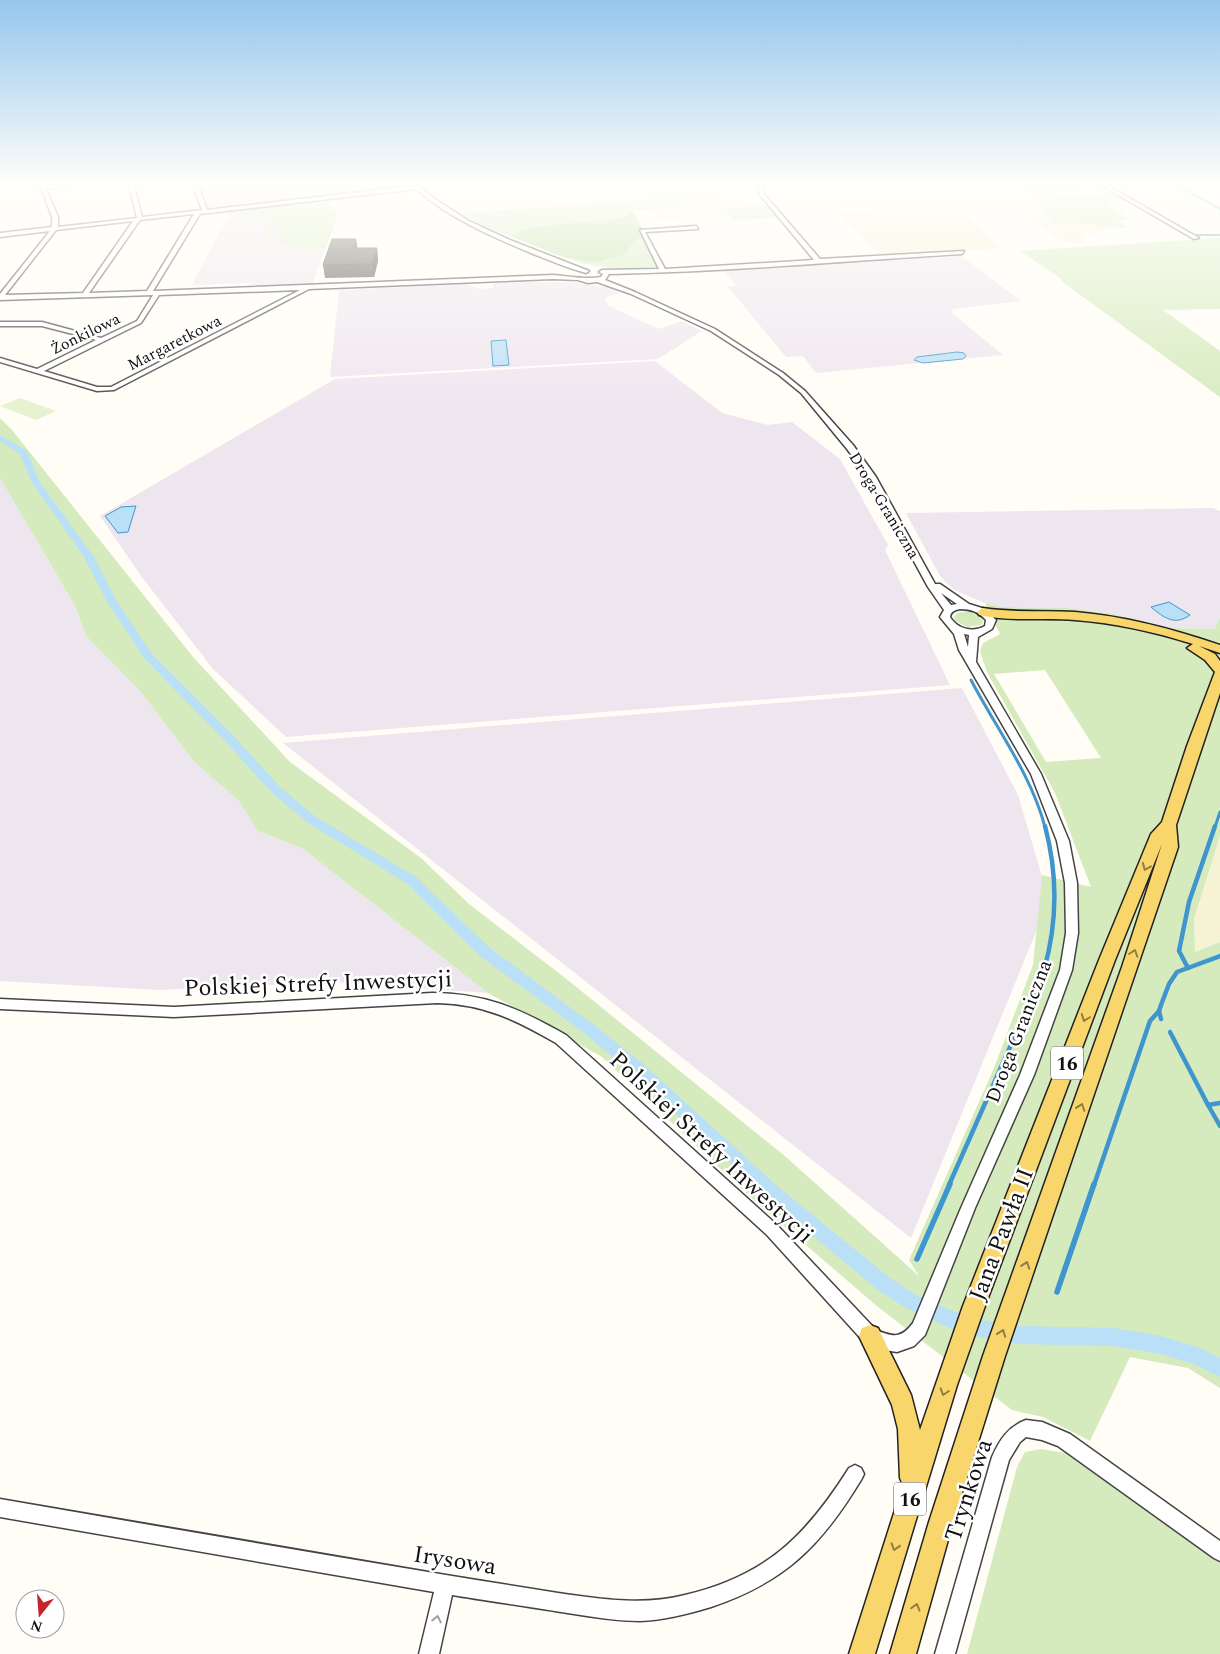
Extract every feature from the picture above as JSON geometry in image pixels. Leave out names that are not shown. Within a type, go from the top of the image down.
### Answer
[{"type":"main road","points":[[983,612],[1080,617],[1171,634],[1220,649]]},
{"type":"main road","points":[[991,624],[1039,616]]},
{"type":"main road","points":[[1131,626],[1200,650],[1210,657],[1220,670]]},
{"type":"main road","name":"Jana Pawła II","points":[[903,1654],[941,1522],[994,1356],[1170,847],[1169,825],[1194,746],[1220,675]]},
{"type":"main road","name":"Jana Pawła II","points":[[862,1654],[913,1489],[974,1306],[1155,843],[1159,834],[1169,825]]},
{"type":"main road","points":[[870,1336],[903,1404],[909,1429],[913,1489]]},
{"type":"street","points":[[0,297],[28,262]]},
{"type":"street","points":[[85,294],[107,262]]},
{"type":"street","name":"Żonkilowa","points":[[38,371],[139,322],[171,262]]},
{"type":"street","points":[[560,262],[580,274],[584,280],[627,272],[816,262]]},
{"type":"street","points":[[658,262],[663,271]]},
{"type":"street","points":[[0,297],[307,288],[553,278],[580,274],[602,276]]},
{"type":"street","name":"Droga Graniczna","points":[[602,276],[616,286],[713,330],[781,374],[803,392],[844,440],[872,476],[930,580],[932,587],[946,605],[948,610],[945,614],[946,621],[959,634],[964,650],[1036,774],[1063,841],[1071,883],[1072,933],[1066,970],[1027,1075],[968,1208],[914,1337],[904,1343],[887,1343],[870,1336]]},
{"type":"street","name":"Margaretkowa","points":[[38,371],[104,390],[112,389],[307,288]]},
{"type":"street","points":[[0,324],[42,324],[102,340]]},
{"type":"street","points":[[0,360],[38,371]]},
{"type":"street","name":"Droga Graniczna","points":[[930,580],[945,594],[966,606],[983,612]]},
{"type":"street","points":[[948,610],[966,606]]},
{"type":"street","points":[[955,628],[970,632],[987,629],[991,624],[988,615],[983,612]]},
{"type":"street","points":[[972,663],[971,643],[973,636],[978,632]]},
{"type":"street","name":"Polskiej Strefy Inwestycji","points":[[0,1004],[174,1012],[432,998],[470,1000],[505,1011],[534,1023],[561,1039],[772,1230],[870,1336]]},
{"type":"street","name":"Trynkowa","points":[[945,1654],[1001,1457],[1008,1441],[1016,1432],[1025,1428],[1039,1429],[1064,1440],[1220,1552]]},
{"type":"street","name":"Irysowa","points":[[0,1508],[445,1584],[591,1607],[648,1611],[682,1605],[722,1594],[750,1581],[785,1560],[811,1535],[838,1502],[855,1474]]},
{"type":"street","points":[[429,1654],[445,1584]]},
{"type":"shaded area","points":[[204,262],[320,262],[312,285],[249,288],[251,283],[192,285]]},
{"type":"shaded area","points":[[863,262],[969,262],[1021,301],[953,309],[952,313],[1003,355],[816,373],[803,356],[786,357],[728,287],[737,286],[724,271]]},
{"type":"shaded area","points":[[569,282],[607,287],[620,293],[605,298],[607,305],[659,329],[682,321],[702,331],[658,359],[330,377],[339,290],[467,284],[480,289],[493,288],[493,285],[497,283]]},
{"type":"shaded area","points":[[655,361],[722,413],[768,425],[792,422],[840,459],[888,545],[885,550],[950,685],[286,737],[213,669],[141,576],[100,516],[335,379]]},
{"type":"shaded area","points":[[0,478],[75,606],[86,636],[140,691],[194,762],[238,800],[258,831],[303,849],[488,993],[335,982],[159,990],[0,981]]},
{"type":"shaded area","points":[[1213,508],[1220,511],[1220,617],[1215,629],[1170,628],[1114,614],[1067,608],[1002,607],[985,603],[954,590],[940,576],[906,513]]},
{"type":"shaded area","points":[[962,688],[1018,795],[1049,900],[911,1238],[283,743]]},
{"type":"shaded area","points":[[1220,836],[1220,942],[1195,952],[1194,919]]},
{"type":"green space","points":[[578,262],[662,262],[666,269],[625,269]]},
{"type":"green space","points":[[1037,262],[1220,262],[1220,309],[1163,310],[1220,351],[1220,397],[1060,280],[1062,280]]},
{"type":"green space","points":[[20,398],[56,411],[36,420],[0,406]]},
{"type":"green space","points":[[0,418],[12,430],[193,657],[290,762],[421,858],[469,904],[564,977],[786,1157],[919,1276],[909,1260],[994,1068],[1033,965],[1042,875],[1091,887],[1055,793],[987,672],[980,651],[983,643],[1000,634],[985,603],[1002,607],[1067,608],[1114,614],[1170,628],[1215,629],[1220,617],[1220,836],[1194,919],[1195,952],[1220,942],[1220,1388],[1188,1368],[1130,1357],[1090,1441],[1043,1417],[1012,1410],[878,1307],[757,1203],[602,1057],[488,993],[303,849],[258,831],[238,800],[194,762],[140,691],[86,636],[75,606],[0,478]],"holes":[[[1045,670],[1101,758],[1046,762],[994,674]]]},
{"type":"green space","points":[[969,611],[981,617],[983,622],[981,625],[968,627],[955,621],[954,617],[957,613]]},
{"type":"green space","points":[[1041,1449],[1065,1453],[1220,1563],[1220,1654],[967,1654],[1017,1467],[1025,1452]]},
{"type":"water","points":[[506,340],[509,365],[493,366],[491,341]]},
{"type":"water","points":[[957,352],[964,353],[966,356],[963,359],[923,363],[914,360],[917,357]]},
{"type":"water","points":[[136,506],[128,532],[118,533],[105,516],[121,507]]},
{"type":"water","points":[[1169,602],[1190,615],[1174,620],[1165,617],[1151,607]]},
{"type":"building","points":[[324,262],[373,262],[372,264],[323,265]]},
{"type":"waterway","points":[[0,437],[24,453],[35,481],[89,557],[111,600],[148,656],[228,737],[276,790],[312,820],[411,880],[485,952],[589,1029],[637,1068],[770,1190],[884,1284],[912,1302],[952,1320],[983,1329],[1019,1335],[1114,1337],[1161,1345],[1197,1356],[1220,1368]]},
{"type":"waterway","points":[[971,680],[1022,770],[1039,807],[1045,827]]},
{"type":"waterway","points":[[1215,827],[1220,812]]},
{"type":"waterway","points":[[949,1185],[1044,970],[1049,952],[1055,898],[1052,862],[1045,826]]},
{"type":"waterway","points":[[1188,968],[1179,951],[1189,902],[1215,826]]},
{"type":"waterway","points":[[1188,968],[1220,956]]},
{"type":"waterway","points":[[1159,1011],[1169,984],[1177,972],[1188,968]]},
{"type":"waterway","points":[[1094,1185],[1150,1021],[1159,1011]]},
{"type":"waterway","points":[[1159,1011],[1161,1019]]},
{"type":"waterway","points":[[1170,1032],[1208,1105]]},
{"type":"waterway","points":[[1208,1105],[1220,1103]]},
{"type":"waterway","points":[[1208,1105],[1220,1126]]},
{"type":"waterway","points":[[917,1259],[950,1184]]},
{"type":"waterway","points":[[1057,1292],[1094,1184]]}]
